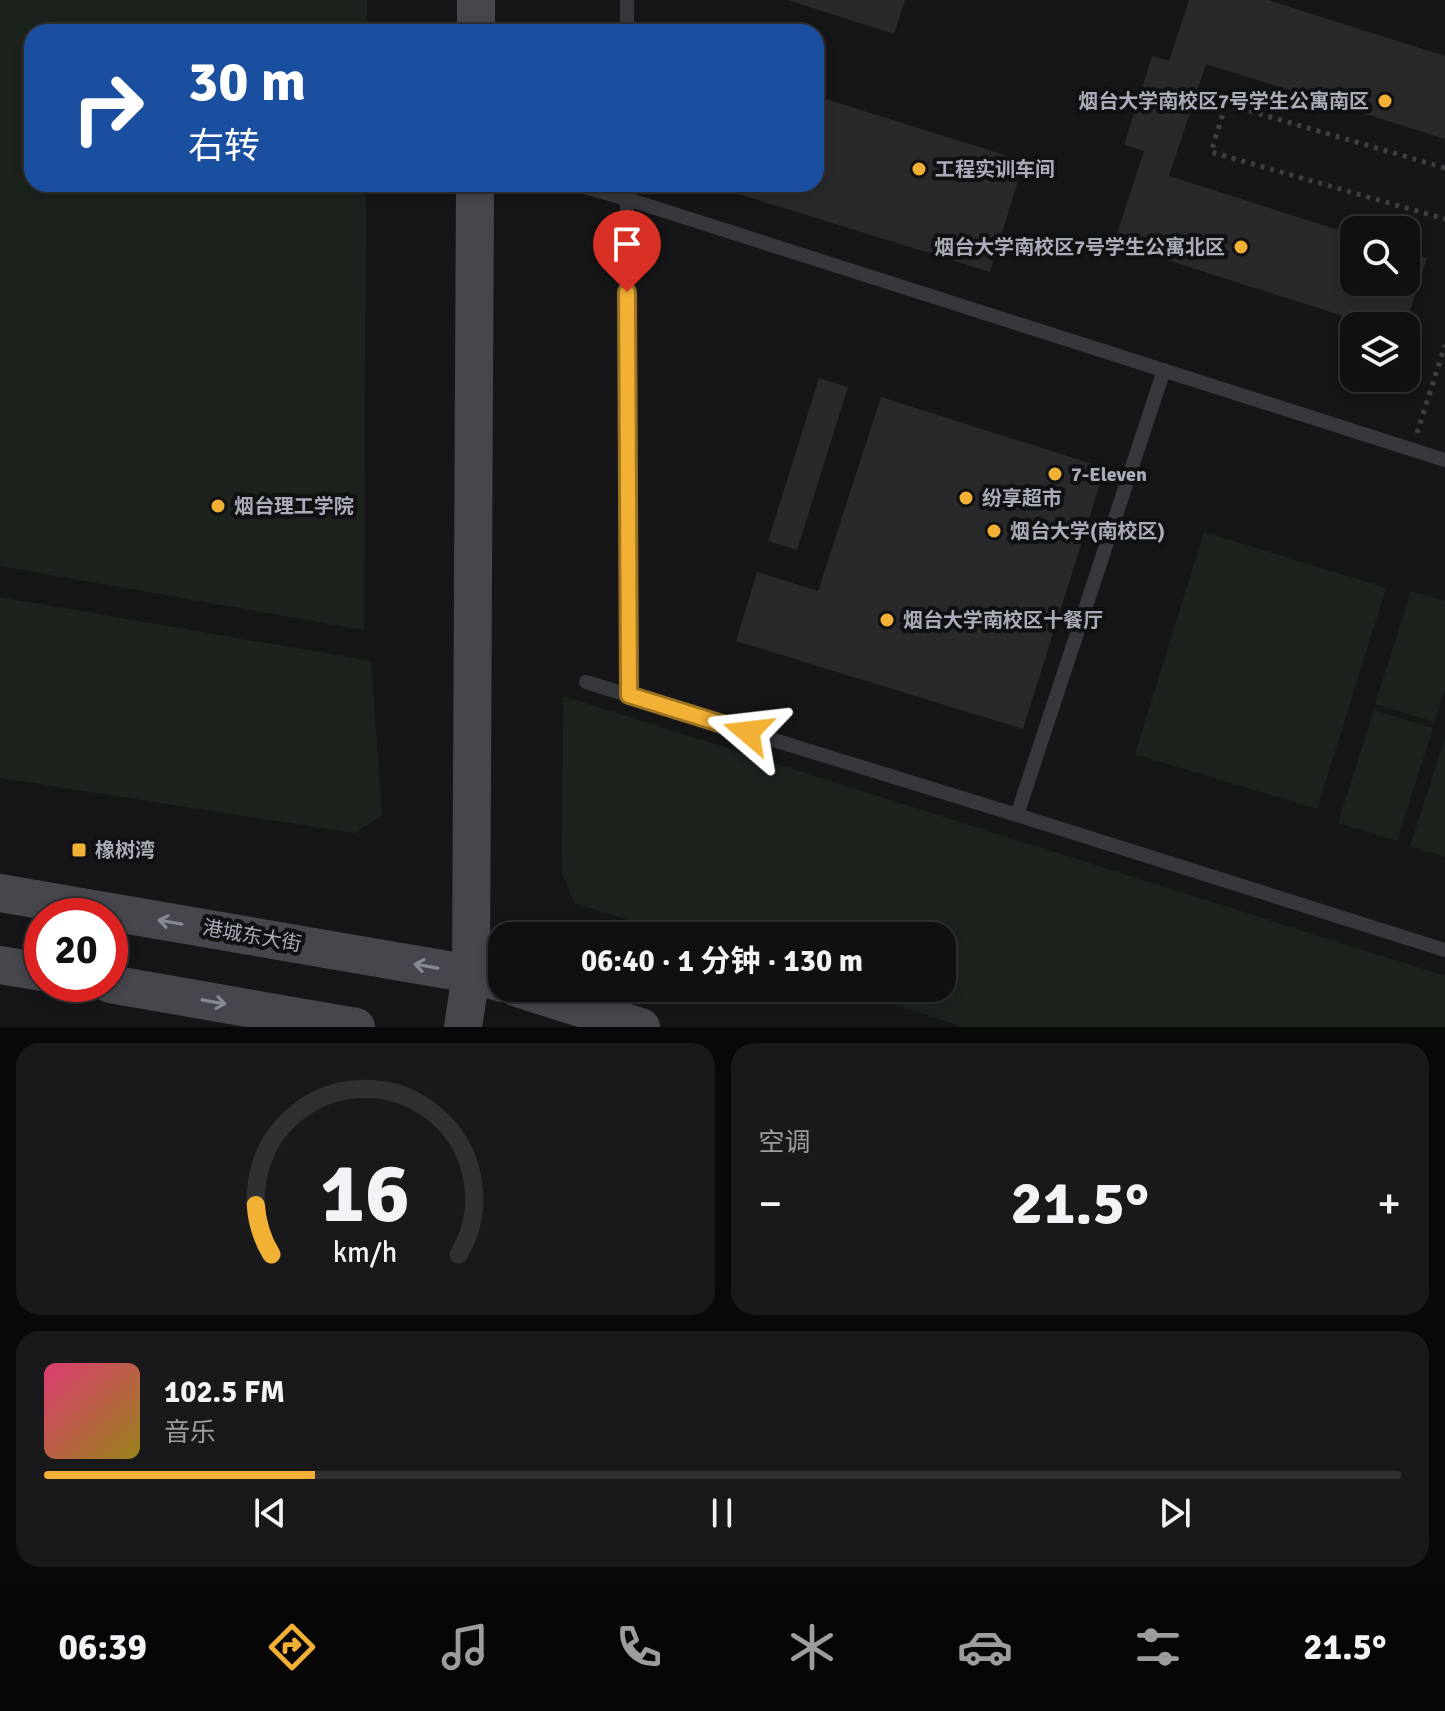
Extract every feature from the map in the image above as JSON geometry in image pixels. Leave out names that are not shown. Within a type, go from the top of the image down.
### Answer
[{"type":"main road","points":[[476,0],[476,24]]},
{"type":"main road","points":[[463,1027],[487,978],[475,192]]},
{"type":"main road","name":"港城东大街","points":[[0,893],[487,978]]},
{"type":"main road","points":[[0,965],[24,969]]},
{"type":"main road","points":[[128,987],[356,1027]]},
{"type":"main road","points":[[562,1002],[641,1027]]},
{"type":"lane","points":[[627,0],[627,24]]},
{"type":"lane","points":[[627,192],[629,695]]},
{"type":"lane","points":[[630,192],[1445,460]]},
{"type":"lane","points":[[1017,815],[1164,370]]},
{"type":"lane","points":[[586,682],[1445,950]]},
{"type":"path","points":[[1445,168],[1226,104],[1211,152],[1445,219]]},
{"type":"path","points":[[1412,449],[1442,369],[1445,345]]},
{"type":"shaded area","points":[[0,0],[367,0],[367,24],[24,24],[24,192],[366,192],[364,630],[0,566]]},
{"type":"shaded area","points":[[1204,532],[1386,588],[1317,809],[1135,754]]},
{"type":"shaded area","points":[[1411,591],[1445,601],[1445,689],[1434,722],[1375,704]]},
{"type":"shaded area","points":[[0,597],[371,661],[382,816],[354,833],[0,778]]},
{"type":"shaded area","points":[[563,696],[1445,976],[1445,1027],[964,1027],[886,1002],[956,1002],[956,922],[634,922],[574,903],[562,873]]},
{"type":"shaded area","points":[[1374,710],[1433,728],[1397,841],[1338,823]]},
{"type":"shaded area","points":[[1445,738],[1445,857],[1410,846]]},
{"type":"building","points":[[788,0],[905,0],[894,34]]},
{"type":"building","points":[[1189,0],[1268,0],[1445,56],[1445,139],[1206,64],[1169,176],[1340,231],[1340,296],[1415,296],[1410,312],[1340,312],[1340,315],[1114,243],[1144,151],[1124,145],[1152,56],[1169,61]]},
{"type":"building","name":"工程实训车间","points":[[824,98],[1024,161],[990,272],[733,192],[824,192]]},
{"type":"building","points":[[1420,256],[1427,258],[1420,280]]},
{"type":"building","points":[[819,378],[848,387],[797,550],[768,541]]},
{"type":"building","points":[[881,397],[1105,468],[1023,729],[736,641],[757,572],[818,591]]},
{"type":"place","name":"烟台大学南校区7号学生公寓南区","points":[[1385,101]]},
{"type":"place","name":"工程实训车间","points":[[919,169]]},
{"type":"place","name":"烟台大学南校区7号学生公寓北区","points":[[1241,247]]},
{"type":"place","name":"7-Eleven","points":[[1055,474]]},
{"type":"place","name":"纷享超市","points":[[966,498]]},
{"type":"place","name":"烟台理工学院","points":[[218,506]]},
{"type":"place","name":"烟台大学(南校区)","points":[[994,531]]},
{"type":"place","name":"烟台大学南校区十餐厅","points":[[887,620]]},
{"type":"place","name":"橡树湾","points":[[79,850]]},
{"type":"route","points":[[627,292],[629,695],[748,732]]}]
